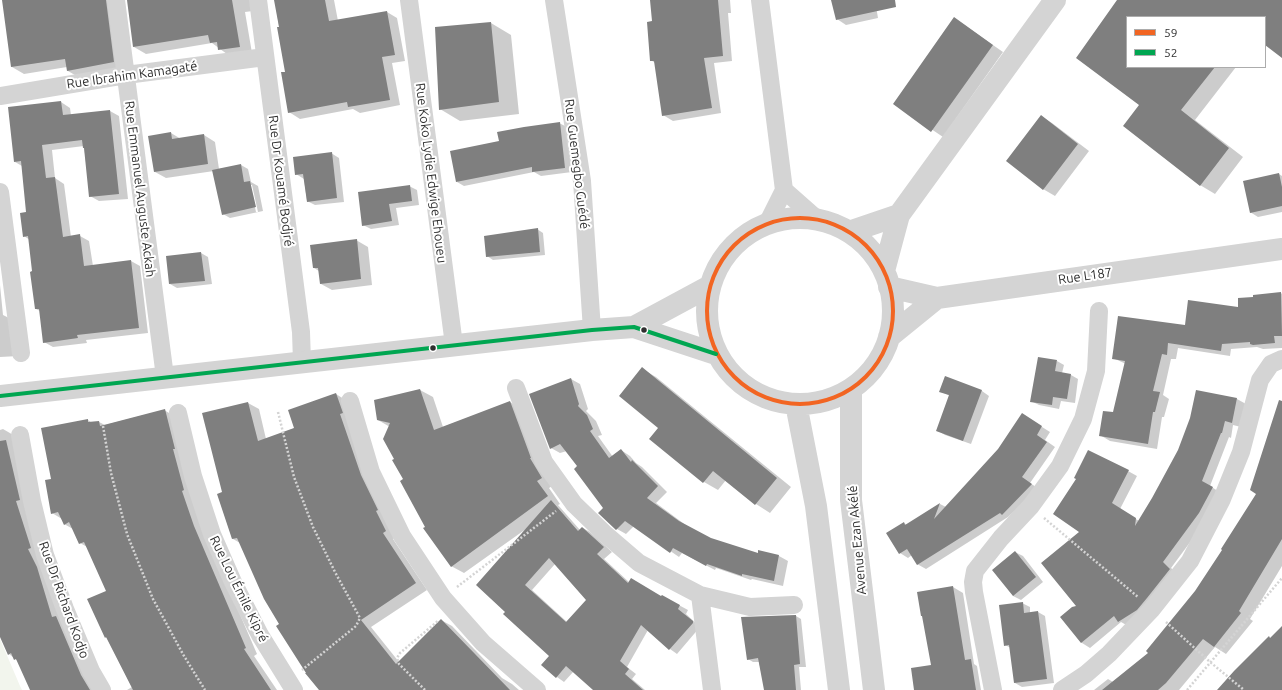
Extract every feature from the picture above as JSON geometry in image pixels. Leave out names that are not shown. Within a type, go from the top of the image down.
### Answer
[{"type":"street","name":"Rue Emmanuel Auguste Ackah","points":[[116,0],[165,377]]},
{"type":"street","name":"Rue Dr Kouamé Bodjré","points":[[258,0],[301,332],[302,362]]},
{"type":"street","name":"Rue Koko Lydie Edwige Ehoueu","points":[[409,0],[454,345]]},
{"type":"street","name":"Rue Guemegbo Guédé","points":[[554,0],[582,181],[592,330]]},
{"type":"street","points":[[760,0],[784,190],[767,224]]},
{"type":"street","points":[[887,279],[899,214],[1055,0]]},
{"type":"street","name":"Rue Ibrahim Kamagaté","points":[[0,96],[126,75],[265,57]]},
{"type":"street","points":[[784,190],[818,220]]},
{"type":"street","points":[[0,192],[3,235],[21,353]]},
{"type":"street","points":[[849,232],[899,214]]},
{"type":"street","points":[[792,218],[818,220],[849,232],[869,249],[887,279],[893,312],[889,337],[875,367],[851,390],[826,401],[811,404],[796,404],[770,400],[739,384],[716,354],[706,321],[710,286],[718,266],[731,248],[748,234],[767,224],[792,218]]},
{"type":"street","name":"Rue L187","points":[[887,279],[937,298],[1282,249]]},
{"type":"street","points":[[0,396],[634,326],[710,286]]},
{"type":"street","points":[[889,337],[937,298]]},
{"type":"street","points":[[993,690],[974,592],[973,582],[975,571],[1001,538],[1031,506],[1060,466],[1083,419],[1096,371],[1098,311]]},
{"type":"street","points":[[634,326],[716,354]]},
{"type":"street","points":[[1062,690],[1086,674],[1109,654],[1152,609],[1190,561],[1225,492],[1241,452],[1260,380],[1272,364],[1282,359]]},
{"type":"street","points":[[516,388],[544,462],[574,504],[604,533],[639,563],[700,595],[750,607],[794,605]]},
{"type":"street","name":"Avenue Ezan Akélé","points":[[851,390],[852,500],[874,690]]},
{"type":"street","points":[[350,401],[371,472],[402,536],[448,604],[483,643],[536,690]]},
{"type":"street","points":[[796,404],[816,506],[839,690]]},
{"type":"street","name":"Rue Lou Émile Kipré","points":[[178,413],[192,476],[212,534],[239,596],[260,635],[291,686]]},
{"type":"street","name":"Rue Dr Richard Kodjo","points":[[20,435],[32,501],[45,555],[65,609],[91,671],[102,690]]},
{"type":"street","points":[[700,595],[712,690]]},
{"type":"path","points":[[278,412],[294,477],[313,527],[360,618],[356,626],[291,686]]},
{"type":"path","points":[[103,426],[111,473],[128,534],[153,599],[184,656],[205,690]]},
{"type":"path","points":[[425,690],[399,664],[397,661],[398,656],[448,604],[571,499]]},
{"type":"path","points":[[1187,690],[1282,578]]},
{"type":"shaded area","points":[[0,639],[20,686],[22,690],[0,690]]},
{"type":"building","points":[[2,0],[106,0],[114,62],[67,71],[65,59],[11,67]]},
{"type":"building","points":[[127,0],[232,0],[240,47],[218,50],[217,42],[210,43],[208,35],[133,47]]},
{"type":"building","points":[[274,0],[325,0],[329,21],[387,11],[395,55],[382,57],[390,100],[348,107],[347,102],[288,113],[281,72],[285,72]]},
{"type":"building","points":[[650,0],[718,0],[723,56],[704,58],[712,108],[662,116],[654,61],[650,61],[647,22],[652,21]]},
{"type":"building","points":[[831,0],[895,0],[896,7],[836,20]]},
{"type":"building","points":[[1117,0],[1282,0],[1282,58],[1266,46],[1266,16],[1126,16],[1126,68],[1214,68],[1181,110],[1229,148],[1200,186],[1123,126],[1139,105],[1076,58]]},
{"type":"building","points":[[954,17],[993,45],[931,132],[893,104]]},
{"type":"building","points":[[491,22],[499,102],[439,110],[435,27]]},
{"type":"building","points":[[61,101],[63,115],[110,110],[119,194],[89,197],[82,140],[42,145],[46,178],[55,177],[63,237],[80,234],[84,266],[131,260],[139,328],[77,335],[78,338],[43,343],[39,309],[35,309],[30,272],[32,271],[28,236],[23,237],[20,213],[26,212],[21,161],[14,162],[8,107]]},
{"type":"building","points":[[1041,115],[1078,144],[1043,190],[1006,161]]},
{"type":"building","points":[[560,122],[565,168],[532,172],[532,167],[456,182],[450,151],[499,141],[497,132]]},
{"type":"building","points":[[171,132],[172,139],[204,134],[208,164],[154,172],[148,136]]},
{"type":"building","points":[[332,152],[337,198],[307,202],[303,174],[295,175],[293,157]]},
{"type":"building","points":[[241,164],[244,182],[250,181],[256,207],[222,215],[212,170]]},
{"type":"building","points":[[1279,173],[1282,187],[1282,206],[1250,213],[1243,181]]},
{"type":"building","points":[[410,185],[412,201],[389,204],[392,221],[362,226],[358,192]]},
{"type":"building","points":[[538,228],[540,252],[486,257],[484,236]]},
{"type":"building","points":[[357,239],[361,279],[320,284],[318,268],[313,268],[310,245]]},
{"type":"building","points":[[201,252],[205,281],[169,284],[166,256]]},
{"type":"building","points":[[1281,292],[1282,336],[1274,336],[1275,343],[1253,345],[1250,344],[1250,342],[1222,344],[1221,351],[1168,343],[1167,355],[1162,354],[1153,391],[1160,392],[1155,412],[1153,412],[1148,444],[1099,436],[1103,411],[1113,412],[1125,361],[1112,359],[1118,316],[1185,325],[1188,300],[1238,307],[1238,298]]},
{"type":"building","points":[[1038,357],[1057,360],[1055,371],[1071,374],[1067,399],[1053,397],[1052,405],[1030,402]]},
{"type":"building","points":[[642,367],[777,478],[755,505],[713,471],[703,483],[649,439],[658,428],[619,396]]},
{"type":"building","points":[[945,376],[982,390],[963,441],[936,431],[949,395],[939,392]]},
{"type":"building","points":[[571,378],[579,404],[578,406],[587,415],[593,429],[590,431],[609,458],[621,449],[631,462],[632,460],[658,486],[647,498],[679,521],[711,538],[758,553],[758,550],[779,555],[774,581],[742,574],[742,576],[707,564],[706,566],[673,548],[670,553],[625,521],[616,530],[598,513],[603,508],[574,469],[577,466],[560,444],[550,449],[529,394]]},
{"type":"building","points":[[420,389],[434,430],[510,401],[530,458],[542,478],[537,481],[548,496],[451,567],[423,528],[425,527],[400,481],[403,479],[392,460],[394,459],[383,439],[390,423],[377,420],[374,400]]},
{"type":"building","points":[[1196,390],[1237,398],[1232,423],[1225,421],[1222,433],[1202,481],[1213,487],[1199,513],[1163,562],[1170,569],[1137,610],[1118,622],[1114,616],[1081,643],[1060,617],[1072,607],[1076,606],[1041,563],[1079,532],[1053,514],[1076,479],[1074,478],[1088,450],[1129,470],[1112,503],[1136,518],[1135,526],[1178,450],[1190,418]]},
{"type":"building","points":[[336,393],[343,413],[340,414],[361,475],[378,510],[376,511],[386,531],[383,533],[416,583],[361,620],[396,664],[441,619],[510,690],[319,690],[305,673],[276,626],[279,624],[264,599],[237,538],[232,539],[217,494],[222,492],[202,413],[248,402],[258,441],[294,428],[288,410]]},
{"type":"building","points":[[1279,400],[1282,401],[1282,539],[1239,611],[1241,613],[1214,647],[1203,639],[1166,683],[1158,690],[1102,690],[1148,653],[1146,651],[1195,591],[1222,550],[1221,549],[1256,494],[1250,490]]},
{"type":"building","points":[[165,409],[175,449],[173,449],[184,490],[182,491],[194,526],[246,648],[244,649],[271,690],[133,690],[106,637],[105,638],[87,599],[106,591],[84,542],[79,544],[69,522],[64,525],[58,512],[51,514],[45,480],[51,479],[41,428],[88,419],[88,422],[99,421],[100,426]]},
{"type":"building","points":[[1022,413],[1042,426],[1037,435],[1047,442],[1022,477],[1032,484],[1002,515],[1000,513],[917,565],[907,549],[899,554],[886,533],[904,522],[905,525],[940,503],[934,519],[998,449]]},
{"type":"building","points":[[6,440],[20,500],[16,501],[31,548],[28,549],[37,567],[52,617],[56,616],[81,675],[90,690],[30,690],[16,659],[14,660],[11,653],[8,655],[0,637],[0,441]]},
{"type":"building","points":[[551,500],[578,531],[582,527],[604,547],[597,554],[628,583],[631,578],[661,596],[662,595],[680,605],[678,609],[693,621],[693,623],[669,650],[641,625],[620,661],[629,669],[625,674],[643,690],[593,690],[566,666],[556,678],[541,665],[549,656],[503,614],[505,612],[476,585]],"holes":[[[549,558],[586,600],[566,622],[525,585]]]},
{"type":"building","points":[[1015,551],[1036,577],[1013,596],[992,570]]},
{"type":"building","points":[[953,586],[965,660],[971,659],[976,690],[914,690],[911,668],[931,665],[917,592]]},
{"type":"building","points":[[1023,602],[1024,613],[1038,611],[1047,679],[1014,683],[1009,645],[1004,646],[999,605]]},
{"type":"building","points":[[796,615],[800,664],[794,665],[796,690],[764,690],[758,658],[747,660],[741,617]]},
{"type":"building","points":[[1282,626],[1282,690],[1217,690],[1269,636],[1270,638]]},
{"type":"transit line","name":"59","points":[[800,218],[818,220],[835,225],[852,234],[866,245],[877,259],[886,276],[891,293],[893,311],[891,329],[886,346],[877,363],[866,377],[852,388],[835,397],[818,402],[800,404],[782,402],[765,397],[748,388],[734,377],[723,363],[714,346],[709,329],[707,311],[709,293],[714,276],[723,259],[734,245],[748,234],[765,225],[782,220],[800,218]]},
{"type":"transit line","name":"52","points":[[0,396],[592,330],[634,327],[716,354]]}]
